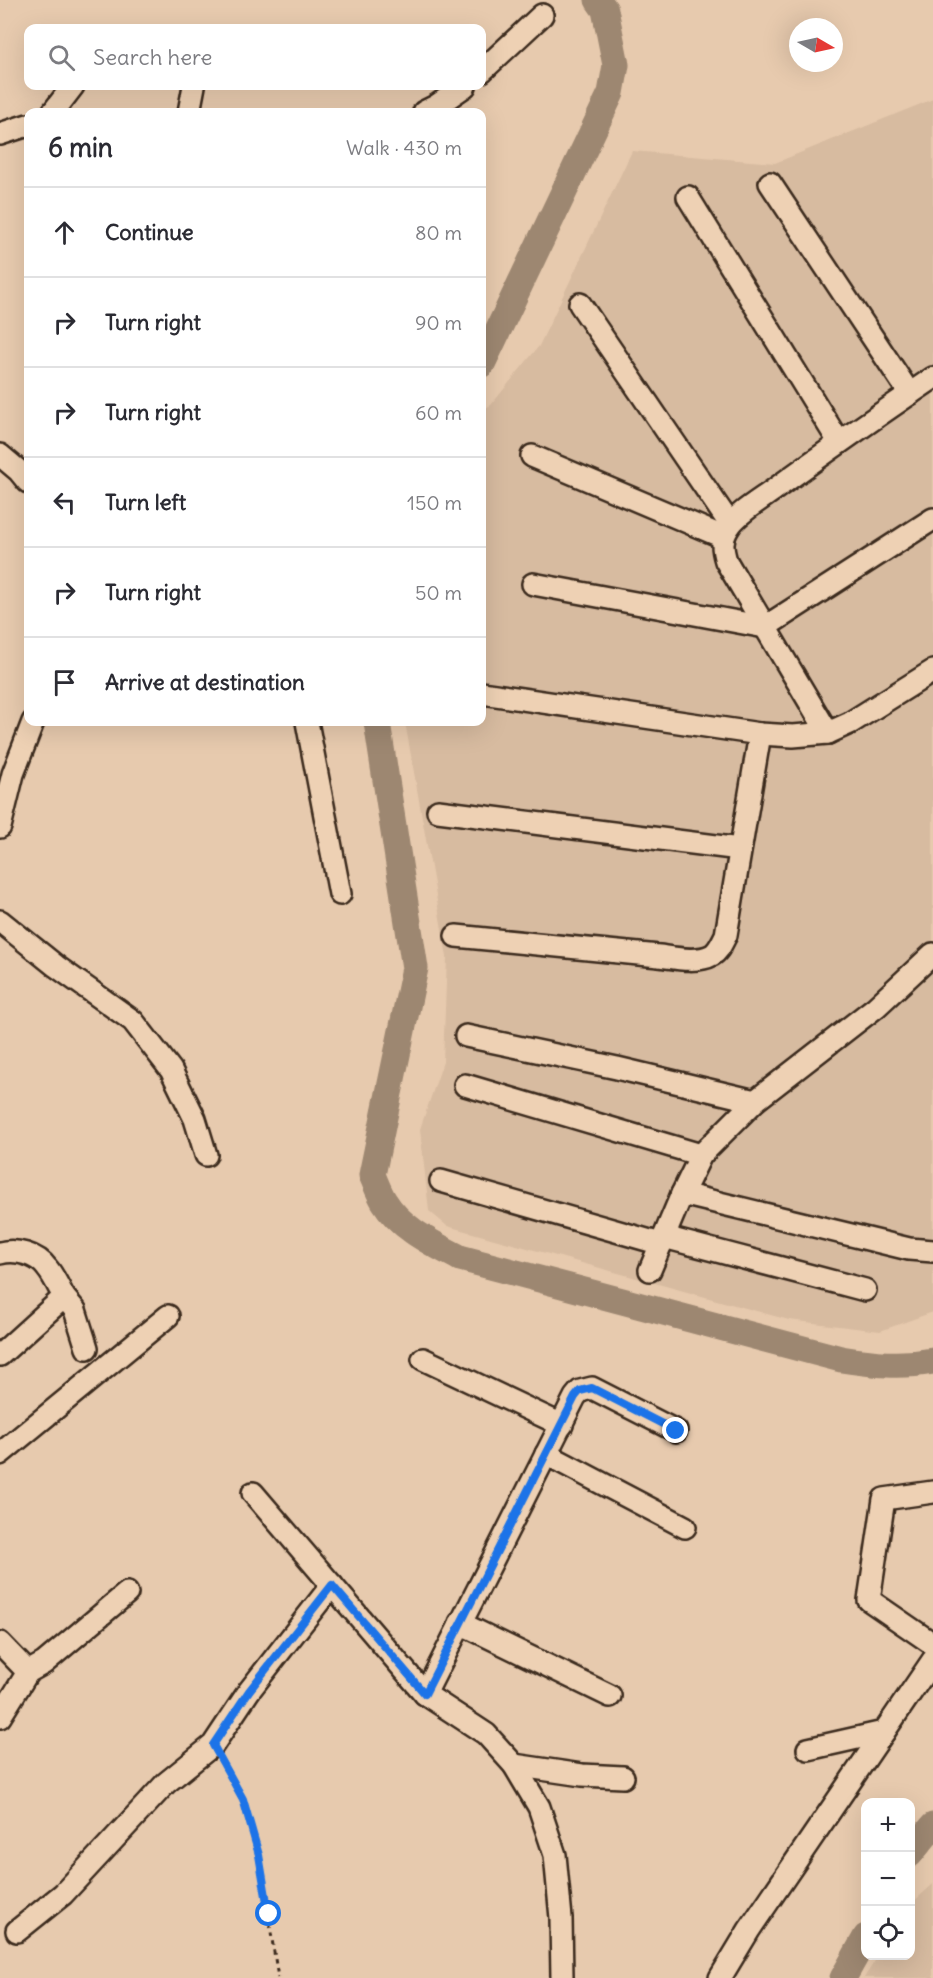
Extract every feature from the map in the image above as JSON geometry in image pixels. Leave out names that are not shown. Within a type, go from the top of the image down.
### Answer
[{"type":"street","points":[[486,67],[542,15]]},
{"type":"street","points":[[57,108],[70,90]]},
{"type":"street","points":[[190,108],[193,90]]},
{"type":"street","points":[[432,108],[459,90]]},
{"type":"street","points":[[0,134],[24,125]]},
{"type":"street","points":[[770,183],[910,393]]},
{"type":"street","points":[[688,197],[838,442]]},
{"type":"street","points":[[580,304],[726,531]]},
{"type":"street","points":[[828,733],[726,561],[722,547],[726,531],[838,442],[933,378]]},
{"type":"street","points":[[0,454],[24,477]]},
{"type":"street","points":[[532,456],[726,531]]},
{"type":"street","points":[[533,584],[765,627],[933,519]]},
{"type":"street","points":[[486,694],[760,734],[793,736],[828,733],[850,723],[933,671]]},
{"type":"street","points":[[0,827],[13,774],[31,726]]},
{"type":"street","points":[[309,726],[340,894]]},
{"type":"street","points":[[456,936],[692,959],[711,956],[719,950],[726,935],[760,734]]},
{"type":"street","points":[[438,811],[740,849]]},
{"type":"street","points":[[0,921],[56,966],[133,1021],[171,1070],[195,1119],[206,1155]]},
{"type":"street","points":[[650,1270],[701,1155],[755,1101],[876,1007],[933,954]]},
{"type":"street","points":[[466,1036],[755,1101]]},
{"type":"street","points":[[465,1085],[701,1155]]},
{"type":"street","points":[[441,1181],[663,1240],[865,1290]]},
{"type":"street","points":[[682,1194],[909,1249],[933,1251]]},
{"type":"street","points":[[0,1253],[10,1250],[27,1254],[46,1266],[64,1297],[75,1310],[87,1348]]},
{"type":"street","points":[[0,1355],[64,1297]]},
{"type":"street","points":[[0,1454],[168,1316]]},
{"type":"street","points":[[423,1359],[562,1425]]},
{"type":"street","points":[[425,1694],[580,1391],[592,1388],[676,1431]]},
{"type":"street","points":[[546,1454],[685,1527]]},
{"type":"street","points":[[933,1492],[884,1499],[870,1600],[933,1644]]},
{"type":"street","points":[[253,1493],[425,1694],[486,1734],[514,1765],[538,1807],[555,1856],[561,1918],[562,1978]]},
{"type":"street","points":[[17,1931],[63,1894],[166,1784],[213,1745],[249,1691],[332,1585]]},
{"type":"street","points":[[0,1717],[28,1672],[44,1664],[127,1593]]},
{"type":"street","points":[[460,1623],[610,1696]]},
{"type":"street","points":[[0,1643],[28,1672]]},
{"type":"street","points":[[720,1978],[749,1930],[933,1660]]},
{"type":"street","points":[[808,1749],[884,1732]]},
{"type":"street","points":[[514,1765],[582,1775],[622,1777]]},
{"type":"path","points":[[213,1745],[243,1799],[259,1855],[278,1978]]},
{"type":"shaded area","points":[[933,99],[933,1312],[880,1331],[789,1320],[447,1226],[429,1211],[420,1129],[443,1062],[447,957],[406,726],[486,726],[486,408],[491,405],[539,346],[632,151],[775,163]]},
{"type":"shaded area","points":[[933,1884],[933,1978],[864,1978],[875,1960],[915,1960],[915,1900]]},
{"type":"waterway","points":[[486,356],[611,93],[616,65],[605,10],[598,0]]},
{"type":"waterway","points":[[378,726],[415,968],[372,1175],[382,1198],[391,1211],[418,1234],[460,1258],[841,1359],[887,1364],[933,1361]]},
{"type":"waterway","points":[[912,1852],[933,1826]]},
{"type":"waterway","points":[[843,1978],[861,1946]]},
{"type":"route","points":[[269,1914],[259,1855],[243,1799],[213,1745],[249,1691],[332,1585],[425,1694],[580,1391],[592,1388],[676,1431]]}]
